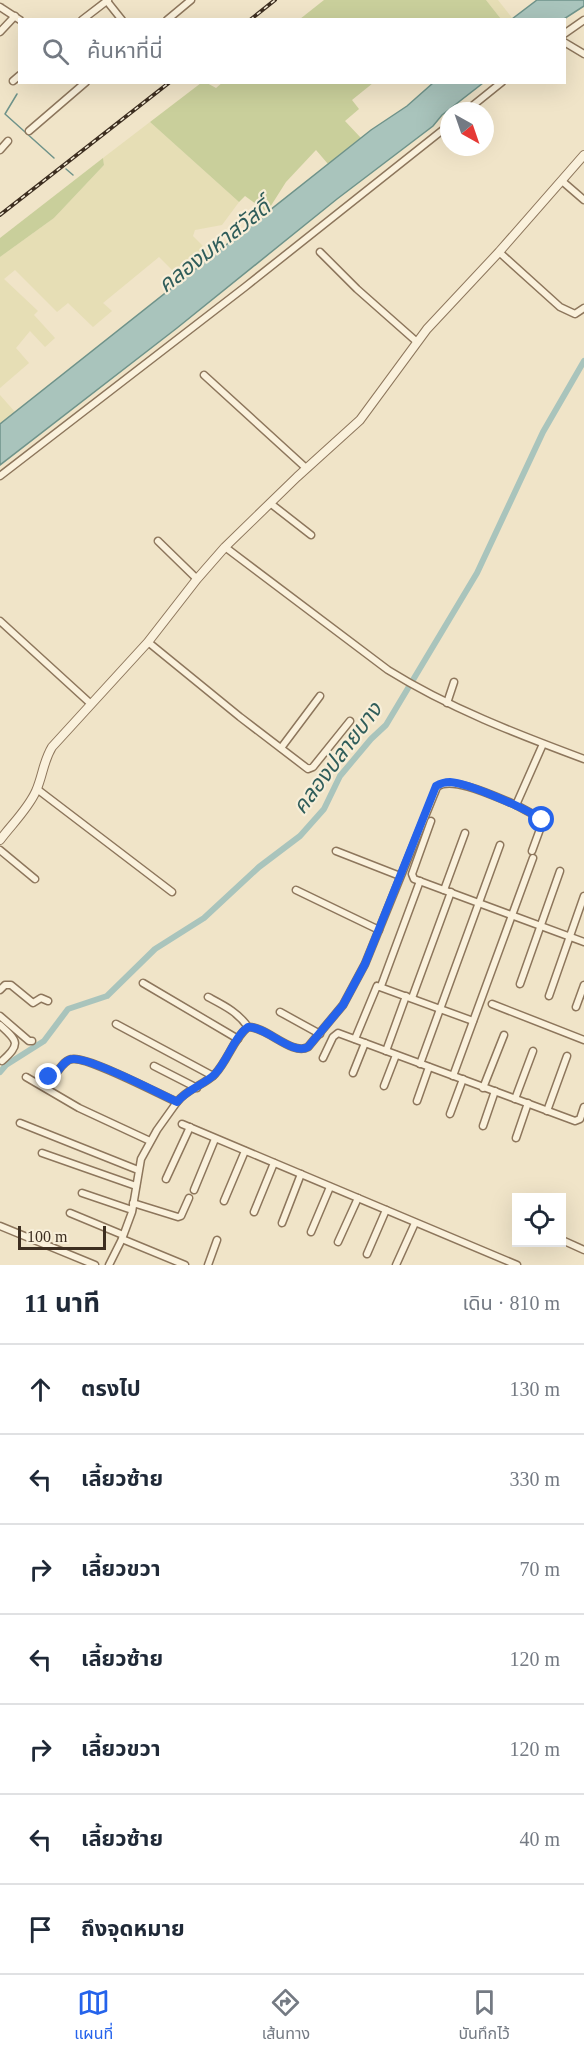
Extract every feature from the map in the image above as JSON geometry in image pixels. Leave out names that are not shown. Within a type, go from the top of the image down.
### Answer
[{"type":"street","points":[[84,18],[107,0],[120,18]]},
{"type":"street","points":[[168,18],[191,0]]},
{"type":"street","points":[[0,7],[18,18],[0,32]]},
{"type":"street","points":[[566,33],[584,20]]},
{"type":"street","points":[[566,43],[584,54]]},
{"type":"street","points":[[13,81],[18,77]]},
{"type":"street","points":[[29,131],[84,84]]},
{"type":"street","points":[[477,102],[500,84]]},
{"type":"street","points":[[0,476],[245,287],[440,131]]},
{"type":"street","points":[[0,150],[8,141]]},
{"type":"street","points":[[0,840],[32,800],[43,764],[52,747],[148,642],[197,579],[225,548],[306,468],[360,420],[417,342],[584,155]]},
{"type":"street","points":[[562,181],[584,200]]},
{"type":"street","points":[[320,252],[357,289],[417,342]]},
{"type":"street","points":[[499,252],[566,312],[578,314],[584,308]]},
{"type":"street","points":[[204,375],[306,468]]},
{"type":"street","points":[[270,503],[311,535]]},
{"type":"street","points":[[158,542],[197,579]]},
{"type":"street","points":[[225,548],[406,681],[447,703],[584,759]]},
{"type":"street","points":[[0,621],[91,704]]},
{"type":"street","points":[[148,642],[305,767],[311,769],[350,721]]},
{"type":"street","points":[[447,703],[454,682]]},
{"type":"street","points":[[281,748],[320,696]]},
{"type":"street","points":[[516,805],[543,744]]},
{"type":"street","points":[[248,1027],[256,1027],[304,1050],[320,1035],[348,995],[365,964],[433,793],[439,784],[454,783],[516,805],[543,821],[512,915],[453,1076]]},
{"type":"street","points":[[37,789],[172,892]]},
{"type":"street","points":[[431,821],[412,874],[414,879],[584,942]]},
{"type":"street","points":[[386,1051],[409,997],[465,833]]},
{"type":"street","points":[[420,1064],[500,845]]},
{"type":"street","points":[[0,850],[35,879]]},
{"type":"street","points":[[336,850],[400,876]]},
{"type":"street","points":[[520,984],[560,872]]},
{"type":"street","points":[[381,986],[420,881]]},
{"type":"street","points":[[296,890],[379,930]]},
{"type":"street","points":[[549,996],[584,896]]},
{"type":"street","points":[[143,983],[238,1039]]},
{"type":"street","points":[[0,990],[5,985],[11,985],[33,1003],[41,998],[48,1001]]},
{"type":"street","points":[[576,1007],[584,985]]},
{"type":"street","points":[[355,1039],[377,986],[473,1021]]},
{"type":"street","points":[[208,997],[235,1012],[248,1027]]},
{"type":"street","points":[[492,1004],[584,1040]]},
{"type":"street","points":[[280,1012],[320,1035]]},
{"type":"street","points":[[0,1016],[29,1041],[32,1041]]},
{"type":"street","points":[[0,1024],[12,1036],[16,1044],[14,1050],[2,1062]]},
{"type":"street","points":[[116,1024],[213,1076]]},
{"type":"street","points":[[109,1265],[122,1237],[132,1206],[138,1170],[150,1141],[177,1102],[213,1076],[248,1027]]},
{"type":"street","points":[[323,1058],[335,1034],[338,1033],[575,1121],[580,1119],[584,1107]]},
{"type":"street","points":[[483,1088],[504,1035]]},
{"type":"street","points":[[353,1073],[365,1043]]},
{"type":"street","points":[[515,1099],[533,1051]]},
{"type":"street","points":[[384,1086],[396,1054]]},
{"type":"street","points":[[547,1111],[567,1056]]},
{"type":"street","points":[[45,1076],[53,1077],[68,1060],[77,1059],[105,1068],[177,1102]]},
{"type":"street","points":[[154,1066],[196,1088]]},
{"type":"street","points":[[417,1101],[429,1067]]},
{"type":"street","points":[[26,1077],[79,1108],[150,1141]]},
{"type":"street","points":[[450,1114],[463,1079]]},
{"type":"street","points":[[483,1126],[495,1091]]},
{"type":"street","points":[[516,1138],[528,1103]]},
{"type":"street","points":[[21,1123],[138,1170]]},
{"type":"street","points":[[182,1124],[517,1265]]},
{"type":"street","points":[[166,1179],[190,1127]]},
{"type":"street","points":[[194,1190],[215,1138]]},
{"type":"street","points":[[224,1201],[245,1151]]},
{"type":"street","points":[[42,1153],[136,1186]]},
{"type":"street","points":[[254,1212],[274,1163]]},
{"type":"street","points":[[282,1223],[301,1174]]},
{"type":"street","points":[[311,1232],[330,1186]]},
{"type":"street","points":[[82,1193],[178,1217],[181,1216],[189,1198]]},
{"type":"street","points":[[338,1242],[358,1198]]},
{"type":"street","points":[[367,1254],[386,1210]]},
{"type":"street","points":[[70,1213],[184,1265]]},
{"type":"street","points":[[396,1265],[415,1223]]},
{"type":"street","points":[[0,1226],[95,1265]]},
{"type":"street","points":[[208,1265],[218,1240]]},
{"type":"street","points":[[566,1242],[584,1250]]},
{"type":"shaded area","points":[[486,0],[498,0],[512,18],[500,18]]},
{"type":"shaded area","points":[[150,122],[239,202],[222,225],[195,230],[193,236],[212,255],[182,280],[159,257],[103,303],[112,311],[93,327],[68,303],[57,312],[15,270],[4,279],[38,311],[34,315],[55,338],[45,347],[30,331],[16,348],[29,363],[0,388],[0,257],[54,218],[104,165],[103,158]]},
{"type":"shaded area","points":[[0,395],[15,412],[0,424]]},
{"type":"green space","points":[[324,0],[486,0],[500,18],[301,18]]},
{"type":"green space","points":[[200,84],[209,84],[216,88],[221,84],[372,84],[352,100],[359,109],[345,121],[361,138],[328,164],[316,150],[286,182],[267,212],[245,196],[239,202],[150,122]]},
{"type":"green space","points":[[103,158],[104,165],[54,218],[0,257],[0,238]]},
{"type":"water","points":[[537,0],[584,0],[584,6],[566,18],[513,18]]},
{"type":"water","points":[[432,84],[482,84],[459,102],[440,102],[440,117],[433,126],[0,465],[0,424],[371,130],[407,106]]},
{"type":"waterway","points":[[17,94],[5,114],[54,158]]},
{"type":"waterway","points":[[66,169],[73,175]]},
{"type":"waterway","name":"คลองปลายบาง","points":[[0,1072],[6,1065],[44,1041],[68,1009],[107,996],[155,949],[204,918],[259,867],[300,836],[324,809],[340,776],[386,725],[477,573],[543,432],[584,361]]},
{"type":"railway","points":[[252,18],[275,0]]},
{"type":"railway","points":[[0,215],[167,84]]},
{"type":"route","points":[[49,1077],[53,1077],[68,1060],[77,1059],[105,1068],[177,1102],[219,1070],[241,1034],[248,1027],[256,1027],[304,1050],[311,1045],[343,1005],[365,964],[436,786],[447,782],[454,783],[516,805],[542,820]]},
{"type":"water label","name":"คลองมหาสวัสดิ์","points":[[214,246]]}]
